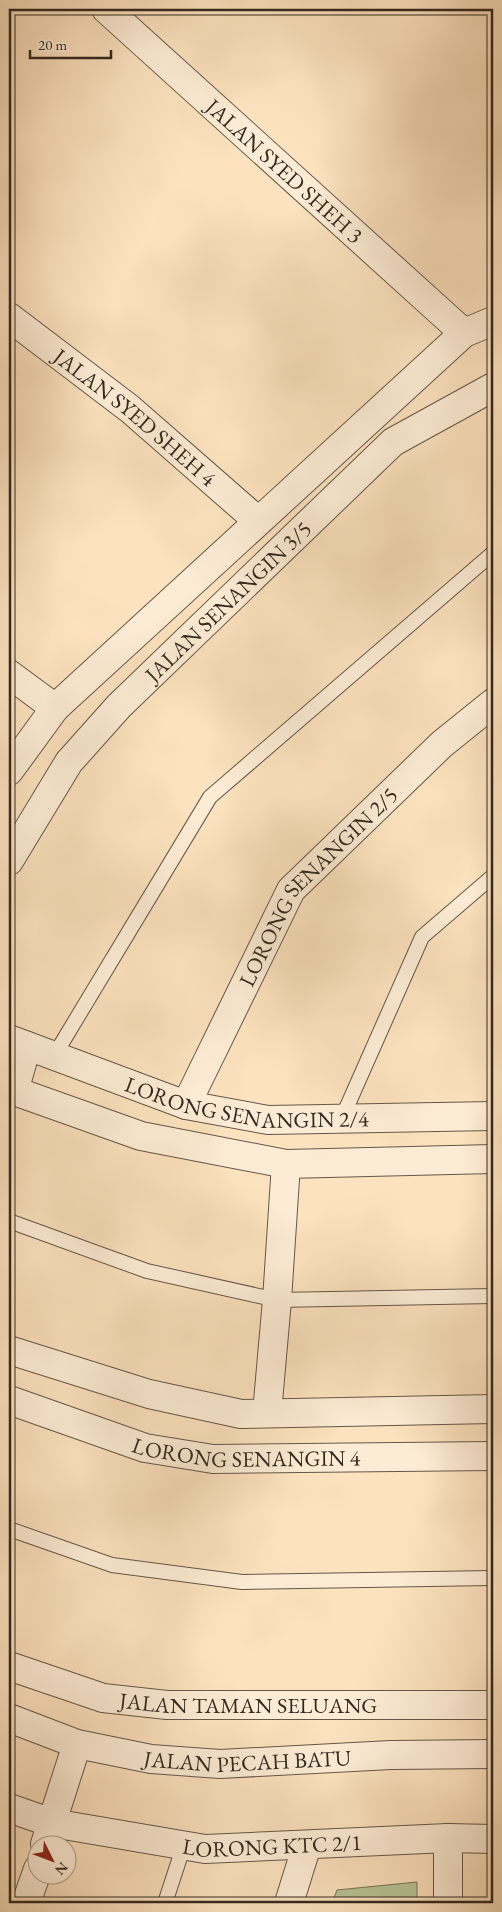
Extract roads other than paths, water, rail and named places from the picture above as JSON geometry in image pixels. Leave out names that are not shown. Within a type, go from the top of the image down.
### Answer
[{"type":"street","name":"JALAN SYED SHEH 3","points":[[106,9],[464,333]]},
{"type":"street","name":"JALAN SYED SHEH 4","points":[[9,317],[130,409],[258,521]]},
{"type":"street","points":[[9,771],[55,708],[464,333],[493,321]]},
{"type":"street","name":"JALAN SENANGIN 3/5","points":[[9,861],[69,762],[119,706],[393,442],[493,387]]},
{"type":"street","points":[[9,674],[55,708]]},
{"type":"street","name":"LORONG SENANGIN 2/5","points":[[186,1105],[291,890],[442,744],[493,702]]},
{"type":"street","points":[[12,1090],[18,1043]]},
{"type":"street","name":"LORONG SENANGIN 2/4","points":[[18,1043],[186,1105],[268,1120],[493,1116]]},
{"type":"street","name":"LORONG SENANGIN 2/4","points":[[12,1090],[141,1136],[286,1164],[493,1159]]},
{"type":"street","points":[[266,1413],[278,1300],[286,1164]]},
{"type":"street","points":[[9,1350],[149,1394],[241,1414],[493,1409]]},
{"type":"street","name":"LORONG SENANGIN 4","points":[[9,1400],[145,1448],[213,1459],[493,1456]]},
{"type":"street","name":"JALAN TAMAN SELUANG","points":[[9,1666],[103,1698],[167,1705],[493,1705]]},
{"type":"street","name":"JALAN PECAH BATU","points":[[9,1718],[77,1744],[150,1759],[220,1764],[391,1755],[493,1754]]},
{"type":"street","points":[[49,1834],[77,1744]]},
{"type":"street","name":"LORONG KTC 2/1","points":[[9,1808],[49,1834]]},
{"type":"street","name":"LORONG KTC 2/1","points":[[78,1837],[205,1849],[448,1838],[493,1839]]},
{"type":"street","points":[[448,1838],[448,1903]]},
{"type":"street","points":[[289,1903],[307,1845]]},
{"type":"street","points":[[26,1903],[33,1884]]},
{"type":"lane","points":[[54,1056],[210,797],[493,554]]},
{"type":"lane","points":[[342,1118],[422,937],[493,876]]},
{"type":"lane","points":[[9,1221],[147,1271],[278,1300],[493,1296]]},
{"type":"lane","points":[[9,1528],[112,1565],[242,1582],[493,1578]]},
{"type":"lane","points":[[165,1903],[184,1846]]}]
